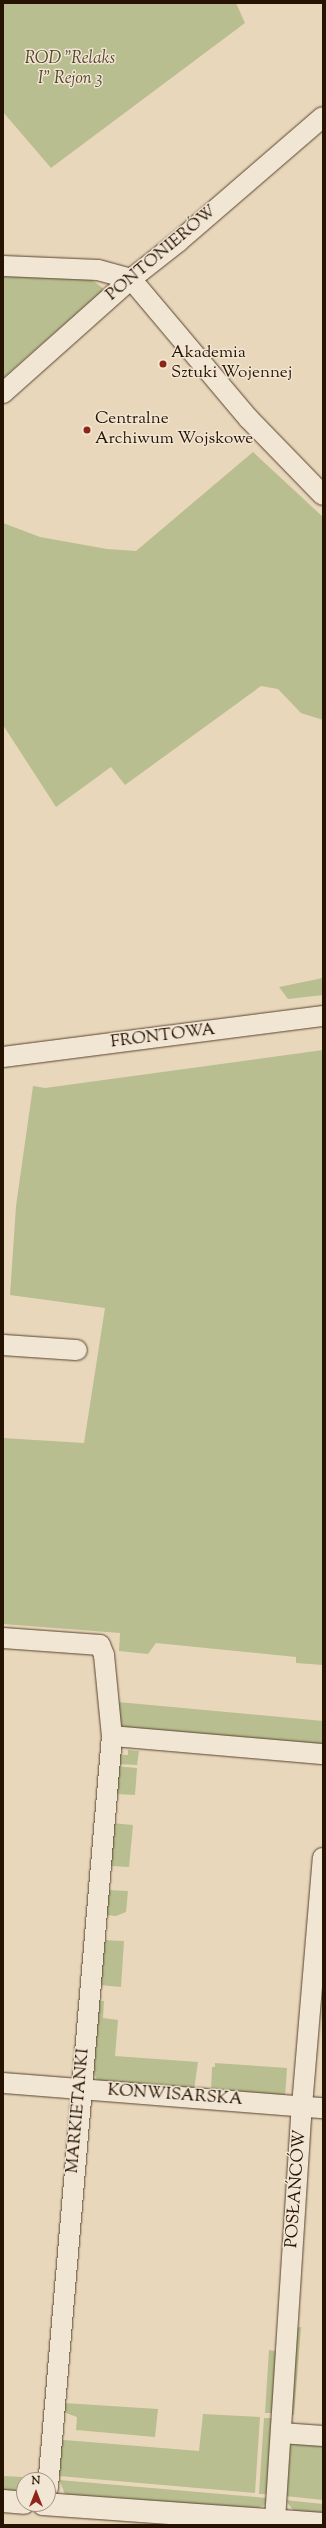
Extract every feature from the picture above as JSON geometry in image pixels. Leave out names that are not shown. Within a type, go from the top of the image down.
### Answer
[{"type":"main road","points":[[3,2501],[16,2502]]},
{"type":"main road","points":[[56,2505],[323,2524]]},
{"type":"street","name":"PONTONIERÓW","points":[[3,393],[131,279],[178,242],[323,117]]},
{"type":"street","points":[[3,266],[98,270],[131,279],[249,419],[323,495]]},
{"type":"street","name":"FRONTOWA","points":[[3,1056],[323,1016]]},
{"type":"street","points":[[3,1345],[77,1350]]},
{"type":"street","name":"MARKIETANKI","points":[[3,1638],[100,1645],[104,1655],[112,1736],[49,2472]]},
{"type":"street","points":[[112,1736],[323,1754]]},
{"type":"street","name":"POSŁAŃCÓW","points":[[274,2520],[302,2106],[323,1858]]},
{"type":"street","name":"KONWISARSKA","points":[[3,2083],[323,2108]]},
{"type":"street","points":[[281,2434],[323,2436]]},
{"type":"green space","name":"ROD \"Relaks I\" Rejon 3","points":[[3,3],[236,3],[245,23],[51,168],[3,112]]},
{"type":"green space","points":[[3,276],[91,279],[104,289],[3,378]]},
{"type":"green space","points":[[253,452],[323,517],[323,720],[301,713],[278,689],[261,686],[125,785],[111,767],[56,807],[3,725],[3,523],[40,537],[107,549],[136,551]]},
{"type":"green space","points":[[323,978],[323,995],[288,999],[279,987]]},
{"type":"green space","points":[[323,1050],[323,1665],[296,1663],[296,1657],[156,1643],[148,1654],[119,1651],[120,1633],[3,1624],[3,1438],[84,1443],[105,1308],[10,1295],[16,1206],[33,1086],[45,1088]]},
{"type":"green space","points":[[118,1702],[323,1721],[323,1747],[123,1728],[119,1726]]},
{"type":"green space","points":[[128,1750],[139,1751],[137,1765],[115,1764],[118,1755],[128,1755]]},
{"type":"green space","points":[[115,1766],[137,1768],[135,1795],[116,1794]]},
{"type":"green space","points":[[111,1823],[133,1825],[129,1867],[111,1866]]},
{"type":"green space","points":[[108,1890],[128,1891],[126,1912],[116,1916],[106,1915]]},
{"type":"green space","points":[[102,1940],[124,1941],[121,1987],[100,1985]]},
{"type":"green space","points":[[97,2001],[104,2001],[103,2018],[118,2020],[115,2056],[198,2062],[194,2090],[98,2081],[93,2073]]},
{"type":"green space","points":[[215,2063],[287,2068],[285,2097],[211,2092],[212,2067],[215,2067]]},
{"type":"green space","points":[[301,2327],[294,2415],[289,2415],[295,2328]]},
{"type":"green space","points":[[269,2350],[276,2351],[273,2413],[265,2413]]},
{"type":"green space","points":[[64,2403],[158,2409],[155,2437],[76,2430],[77,2417],[63,2412]]},
{"type":"green space","points":[[203,2414],[260,2417],[255,2493],[59,2476],[61,2440],[199,2451]]},
{"type":"green space","points":[[264,2418],[273,2418],[268,2494],[259,2494]]},
{"type":"green space","points":[[296,2442],[323,2443],[323,2500],[285,2496],[287,2448]]},
{"type":"green space","points":[[3,2476],[16,2477],[16,2492],[3,2491]]},
{"type":"green space","points":[[59,2480],[267,2498],[265,2505],[254,2509],[69,2496],[65,2494]]},
{"type":"green space","points":[[285,2500],[323,2504],[323,2514],[295,2512]]},
{"type":"place","name":"Akademia Sztuki Wojennej","points":[[163,364]]},
{"type":"place","name":"Centralne Archiwum Wojskowe","points":[[87,430]]}]
